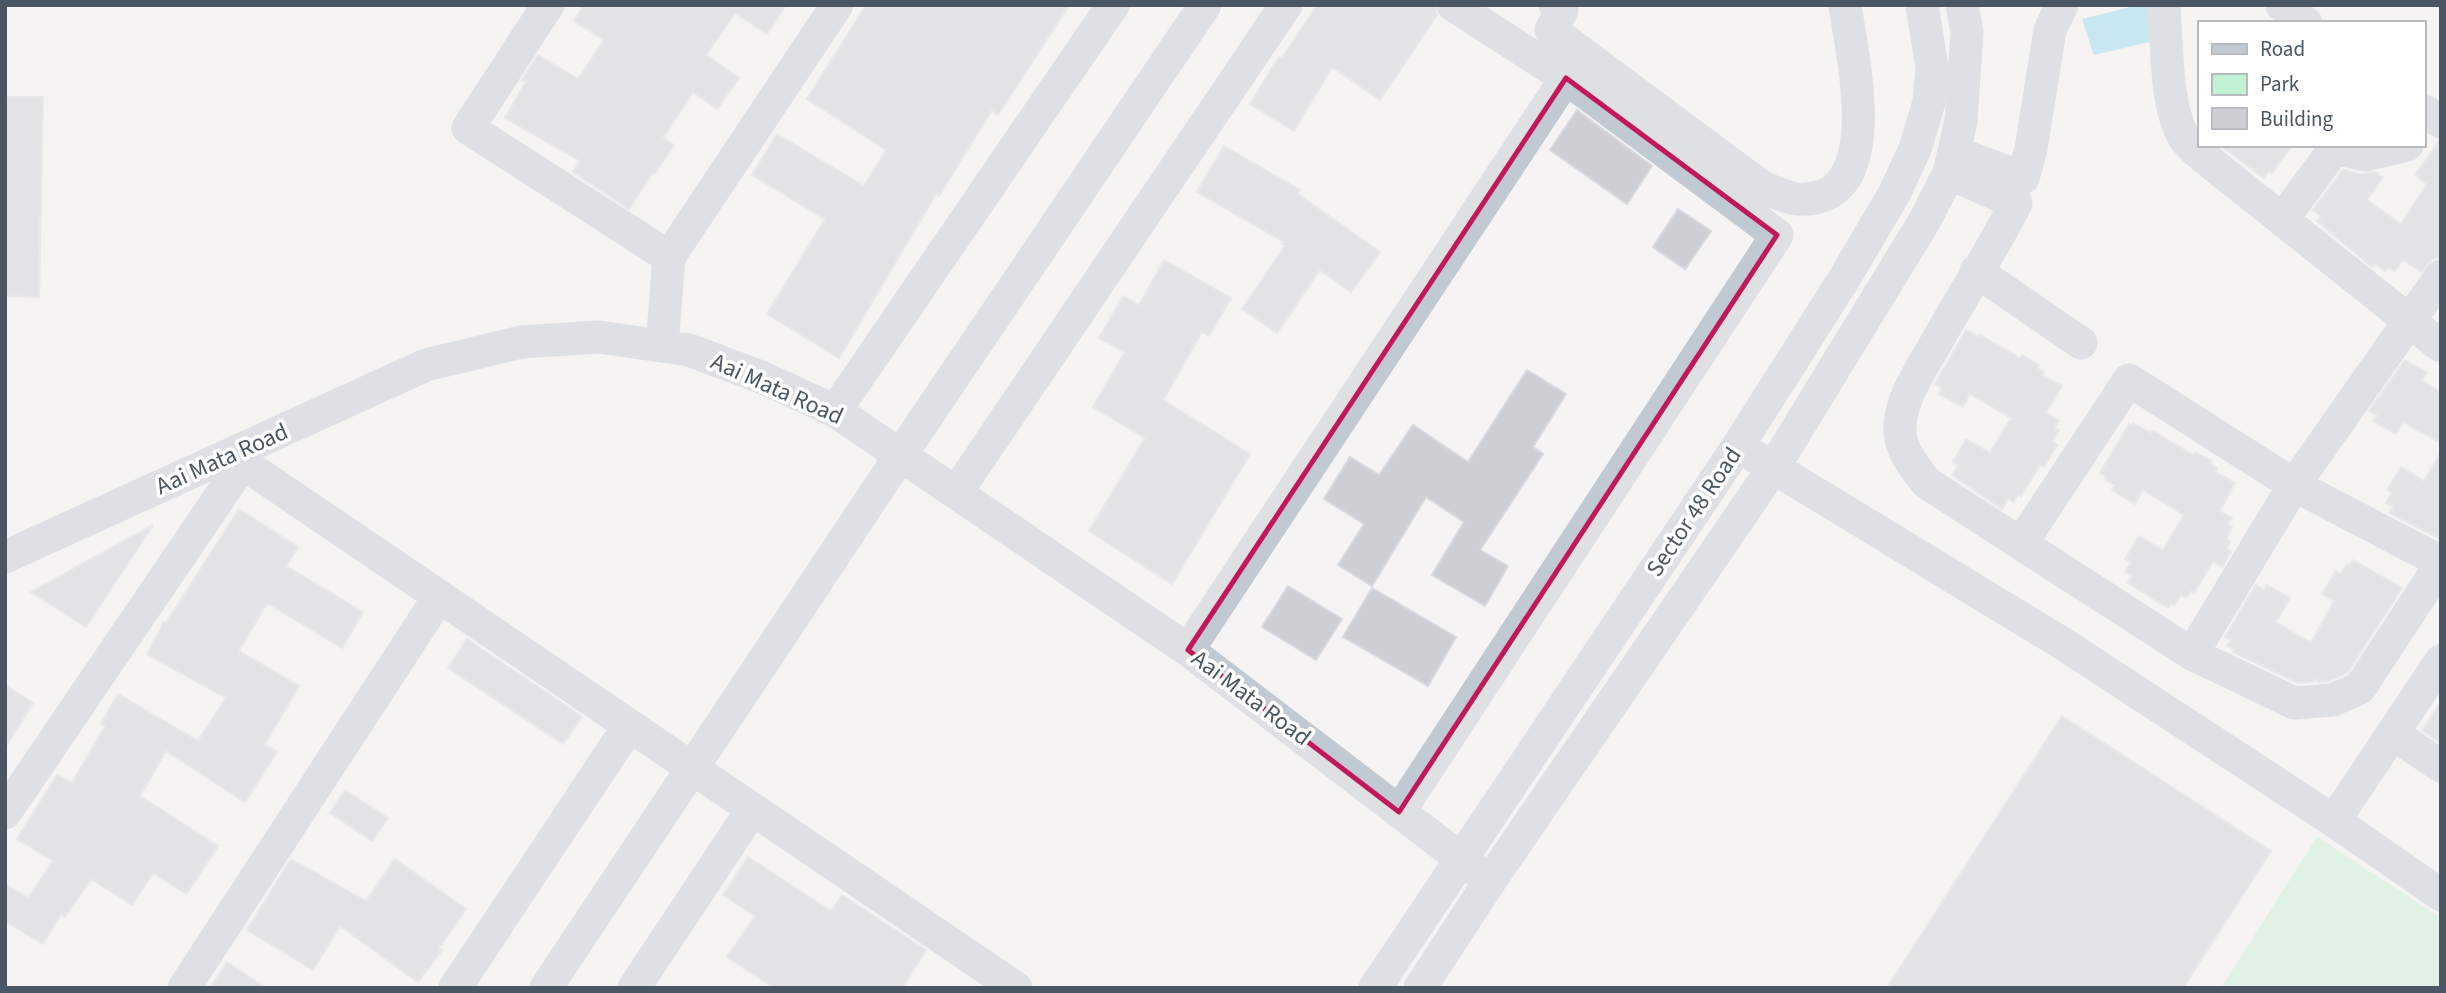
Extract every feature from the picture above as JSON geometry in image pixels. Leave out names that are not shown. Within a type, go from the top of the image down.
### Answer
[{"type":"street","points":[[548,5],[468,128],[669,257]]},
{"type":"street","points":[[662,346],[669,257],[837,5]]},
{"type":"street","points":[[835,411],[1113,5]]},
{"type":"street","points":[[546,988],[900,456],[1205,5]]},
{"type":"street","points":[[956,493],[1286,5]]},
{"type":"street","points":[[1399,812],[1777,235],[1566,78],[1453,5]]},
{"type":"street","points":[[1555,5],[1562,10],[1551,30],[1762,187],[1795,199],[1818,198],[1839,186],[1850,167],[1857,144],[1860,116],[1845,5]]},
{"type":"street","name":"Sector 48 Road","points":[[1375,988],[1738,446],[1844,279],[1894,194],[1915,149],[1929,102],[1932,67],[1922,5]]},
{"type":"street","name":"Sector 48 Road","points":[[1420,988],[1490,881],[1774,467],[1925,220],[1952,163],[1961,121],[1968,32],[1962,5]]},
{"type":"street","points":[[1952,163],[2023,178],[2031,149],[2050,30],[2062,5]]},
{"type":"street","points":[[2164,5],[2172,100],[2175,118],[2186,140],[2206,159],[2441,346]]},
{"type":"street","points":[[2282,5],[2303,21]]},
{"type":"street","points":[[1188,650],[1566,78]]},
{"type":"street","points":[[2282,219],[2334,147]]},
{"type":"street","points":[[2338,147],[2365,155],[2399,147]]},
{"type":"street","points":[[1952,163],[2016,203],[1906,396],[1900,431],[1907,457],[1927,483],[2021,544],[2192,654],[2294,703],[2333,700],[2360,688],[2441,563],[2294,485],[2129,380],[2021,544]]},
{"type":"street","points":[[1976,271],[2081,343]]},
{"type":"street","points":[[2192,654],[2294,485],[2441,276]]},
{"type":"street","name":"Aai Mata Road","points":[[5,556],[237,459],[426,365],[521,342],[599,337],[689,350],[761,377],[835,411],[1188,650],[1490,881]]},
{"type":"street","points":[[1738,446],[2065,645],[2334,821],[2441,895]]},
{"type":"street","points":[[5,813],[237,459],[752,810],[971,975],[1016,988]]},
{"type":"street","points":[[184,988],[439,597]]},
{"type":"street","points":[[2334,821],[2441,661]]},
{"type":"street","points":[[455,988],[629,726]]},
{"type":"street","points":[[2392,733],[2441,766]]},
{"type":"street","points":[[634,988],[752,810]]},
{"type":"highlighted area","points":[[1566,78],[1777,235],[1399,812],[1188,650]]},
{"type":"green space","points":[[2317,837],[2441,918],[2441,988],[2221,988]]},
{"type":"water","points":[[2138,5],[2158,5],[2166,38],[2094,55],[2082,19]]},
{"type":"building","points":[[584,5],[786,5],[767,34],[735,13],[706,55],[739,78],[717,109],[693,92],[663,138],[674,145],[629,209],[573,172],[580,161],[505,118],[526,82],[522,80],[538,55],[578,79],[604,40],[574,21]]},
{"type":"building","points":[[866,5],[1069,5],[998,115],[992,110],[939,196],[936,194],[839,358],[767,314],[825,219],[752,175],[777,134],[864,186],[886,150],[807,99]]},
{"type":"building","points":[[1317,5],[1434,5],[1437,15],[1380,100],[1332,67],[1294,131],[1250,104],[1279,57],[1282,58]]},
{"type":"building","points":[[5,97],[43,97],[39,297],[5,296]]},
{"type":"building","points":[[1577,110],[1652,166],[1627,204],[1550,150]]},
{"type":"building","points":[[2439,141],[2441,257],[2432,259],[2421,272],[2403,260],[2395,271],[2388,267],[2385,271],[2374,264],[2372,267],[2317,221],[2321,216],[2313,210],[2343,170],[2361,174],[2375,172],[2383,177],[2367,200],[2401,224],[2427,184],[2415,175]]},
{"type":"building","points":[[1224,146],[1300,190],[1298,194],[1380,252],[1351,292],[1320,270],[1277,333],[1242,309],[1285,246],[1282,244],[1284,242],[1197,192]]},
{"type":"building","points":[[2223,147],[2291,147],[2272,173],[2269,171],[2264,178]]},
{"type":"building","points":[[1678,209],[1711,231],[1685,269],[1653,247]]},
{"type":"building","points":[[1164,260],[1231,298],[1209,336],[1202,332],[1163,400],[1250,454],[1172,584],[1089,531],[1145,438],[1093,407],[1125,352],[1099,338],[1123,296],[1139,305]]},
{"type":"building","points":[[1966,330],[2020,358],[2022,355],[2039,365],[2037,368],[2044,372],[2042,375],[2062,386],[2046,413],[2059,421],[2055,428],[2059,430],[2052,442],[2057,445],[2044,467],[2040,465],[2021,496],[2018,494],[2013,502],[2008,498],[2002,509],[1952,475],[1958,466],[1953,462],[1966,439],[1990,453],[2011,418],[1970,394],[1963,407],[1939,394],[1942,388],[1935,384]]},
{"type":"building","points":[[2405,360],[2427,373],[2422,381],[2441,392],[2441,443],[2403,422],[2396,434],[2373,421],[2377,415],[2369,411]]},
{"type":"building","points":[[1527,370],[1566,394],[1533,447],[1543,454],[1480,550],[1508,566],[1485,606],[1432,575],[1464,522],[1426,497],[1372,586],[1338,565],[1364,524],[1324,499],[1350,457],[1379,475],[1413,425],[1468,462]]},
{"type":"building","points":[[2133,423],[2151,433],[2153,431],[2193,455],[2195,452],[2212,461],[2211,465],[2217,468],[2215,472],[2235,483],[2220,511],[2232,518],[2228,524],[2232,527],[2226,539],[2230,542],[2226,548],[2231,552],[2222,567],[2213,561],[2194,593],[2191,591],[2186,598],[2181,595],[2174,606],[2171,603],[2168,608],[2128,583],[2132,576],[2125,572],[2131,562],[2125,559],[2139,536],[2163,550],[2184,515],[2143,490],[2135,504],[2112,490],[2115,485],[2100,473],[2129,424],[2132,426]]},
{"type":"building","points":[[2441,452],[2441,539],[2389,513],[2393,506],[2386,503],[2392,493],[2387,490],[2401,467],[2424,481]]},
{"type":"building","points":[[239,509],[298,547],[286,566],[363,612],[342,648],[267,603],[239,651],[299,686],[265,744],[277,752],[245,802],[166,751],[140,796],[218,846],[196,880],[186,894],[153,873],[132,905],[91,879],[65,917],[61,914],[43,944],[5,921],[5,884],[28,898],[53,861],[17,839],[57,775],[72,783],[105,726],[101,724],[118,694],[198,741],[226,698],[147,654],[164,622],[166,623]]},
{"type":"building","points":[[153,525],[86,627],[31,592]]},
{"type":"building","points":[[2353,560],[2402,588],[2347,673],[2328,681],[2319,682],[2315,679],[2313,682],[2298,683],[2233,652],[2234,650],[2227,646],[2231,640],[2225,637],[2256,585],[2264,590],[2267,585],[2290,598],[2276,622],[2311,643],[2334,601],[2322,594],[2336,571],[2341,574]]},
{"type":"building","points":[[1288,586],[1342,619],[1316,660],[1262,627]]},
{"type":"building","points":[[1372,588],[1456,637],[1428,686],[1343,637]]},
{"type":"building","points":[[467,639],[582,717],[563,744],[448,668]]},
{"type":"building","points":[[5,685],[33,703],[5,748]]},
{"type":"building","points":[[2441,702],[2441,743],[2422,730]]},
{"type":"building","points":[[2062,716],[2271,851],[2183,988],[1887,988]]},
{"type":"building","points":[[345,790],[388,818],[372,841],[330,813]]},
{"type":"building","points":[[748,857],[831,911],[842,895],[926,950],[902,988],[774,988],[727,957],[755,916],[723,895]]},
{"type":"building","points":[[291,859],[366,901],[395,859],[466,909],[439,948],[442,950],[418,982],[340,926],[313,970],[247,930]]},
{"type":"building","points":[[227,962],[266,988],[210,988]]}]
